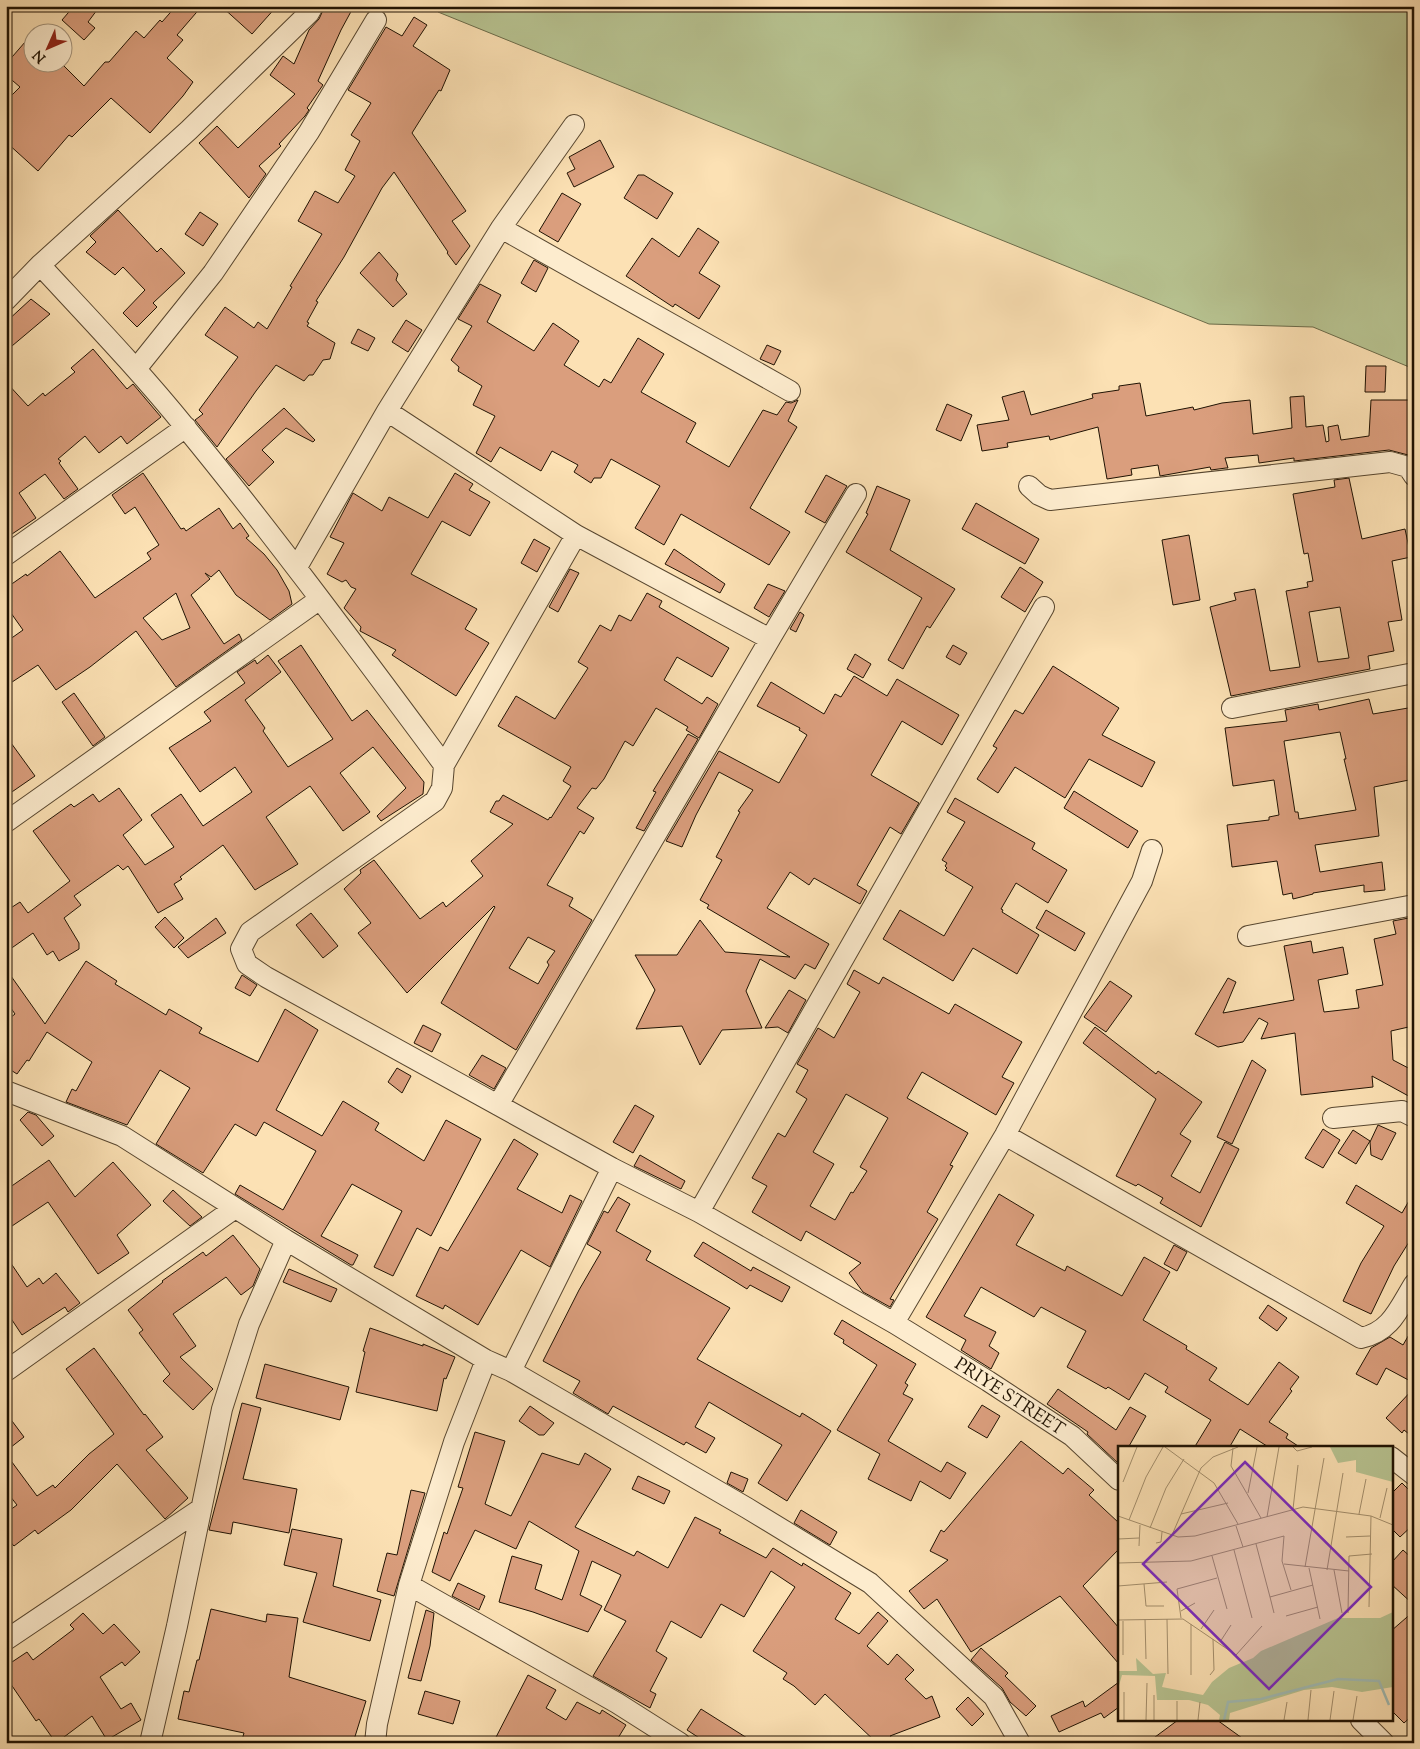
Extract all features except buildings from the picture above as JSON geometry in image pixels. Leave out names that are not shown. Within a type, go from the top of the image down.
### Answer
[{"type":"street","points":[[6,300],[40,265],[189,130],[314,6]]},
{"type":"street","points":[[136,369],[213,273],[309,132],[376,20]]},
{"type":"street","points":[[297,567],[387,411],[501,228],[574,125]]},
{"type":"street","points":[[501,228],[790,391]]},
{"type":"street","points":[[40,265],[136,369],[186,427],[297,567],[444,765],[576,535]]},
{"type":"street","points":[[387,411],[576,535],[770,639]]},
{"type":"street","points":[[6,555],[186,427]]},
{"type":"street","points":[[1029,486],[1039,495],[1050,500],[1390,462],[1408,467],[1414,476]]},
{"type":"street","points":[[498,1105],[856,494]]},
{"type":"street","points":[[6,822],[320,599]]},
{"type":"street","points":[[699,1212],[1044,607]]},
{"type":"street","points":[[1232,708],[1414,673]]},
{"type":"street","name":"PRIYE STREET","points":[[444,765],[442,788],[435,801],[250,932],[241,949],[246,964],[266,977],[612,1168],[699,1212],[894,1323],[1072,1436],[1118,1479]]},
{"type":"street","points":[[894,1323],[1005,1134],[1142,881],[1152,850]]},
{"type":"street","points":[[1248,936],[1414,906]]},
{"type":"street","points":[[6,1091],[122,1136],[286,1240],[486,1360],[511,1371],[747,1508],[870,1583],[994,1697],[1020,1743]]},
{"type":"street","points":[[1333,1118],[1402,1111],[1414,1117]]},
{"type":"street","points":[[1005,1134],[1361,1338],[1373,1335],[1388,1326],[1414,1284]]},
{"type":"street","points":[[511,1371],[612,1168]]},
{"type":"street","points":[[6,1372],[235,1208]]},
{"type":"street","points":[[150,1743],[177,1626],[222,1409],[249,1324],[286,1240]]},
{"type":"street","points":[[375,1743],[377,1724],[409,1585],[454,1442],[486,1360]]},
{"type":"street","points":[[1392,1458],[1414,1475]]},
{"type":"street","points":[[6,1640],[200,1510]]},
{"type":"street","points":[[409,1585],[617,1703],[680,1743]]},
{"type":"street","points":[[1363,1722],[1384,1743]]},
{"type":"green space","points":[[433,6],[1414,6],[1414,369],[1313,327],[1209,324],[438,12]]}]
